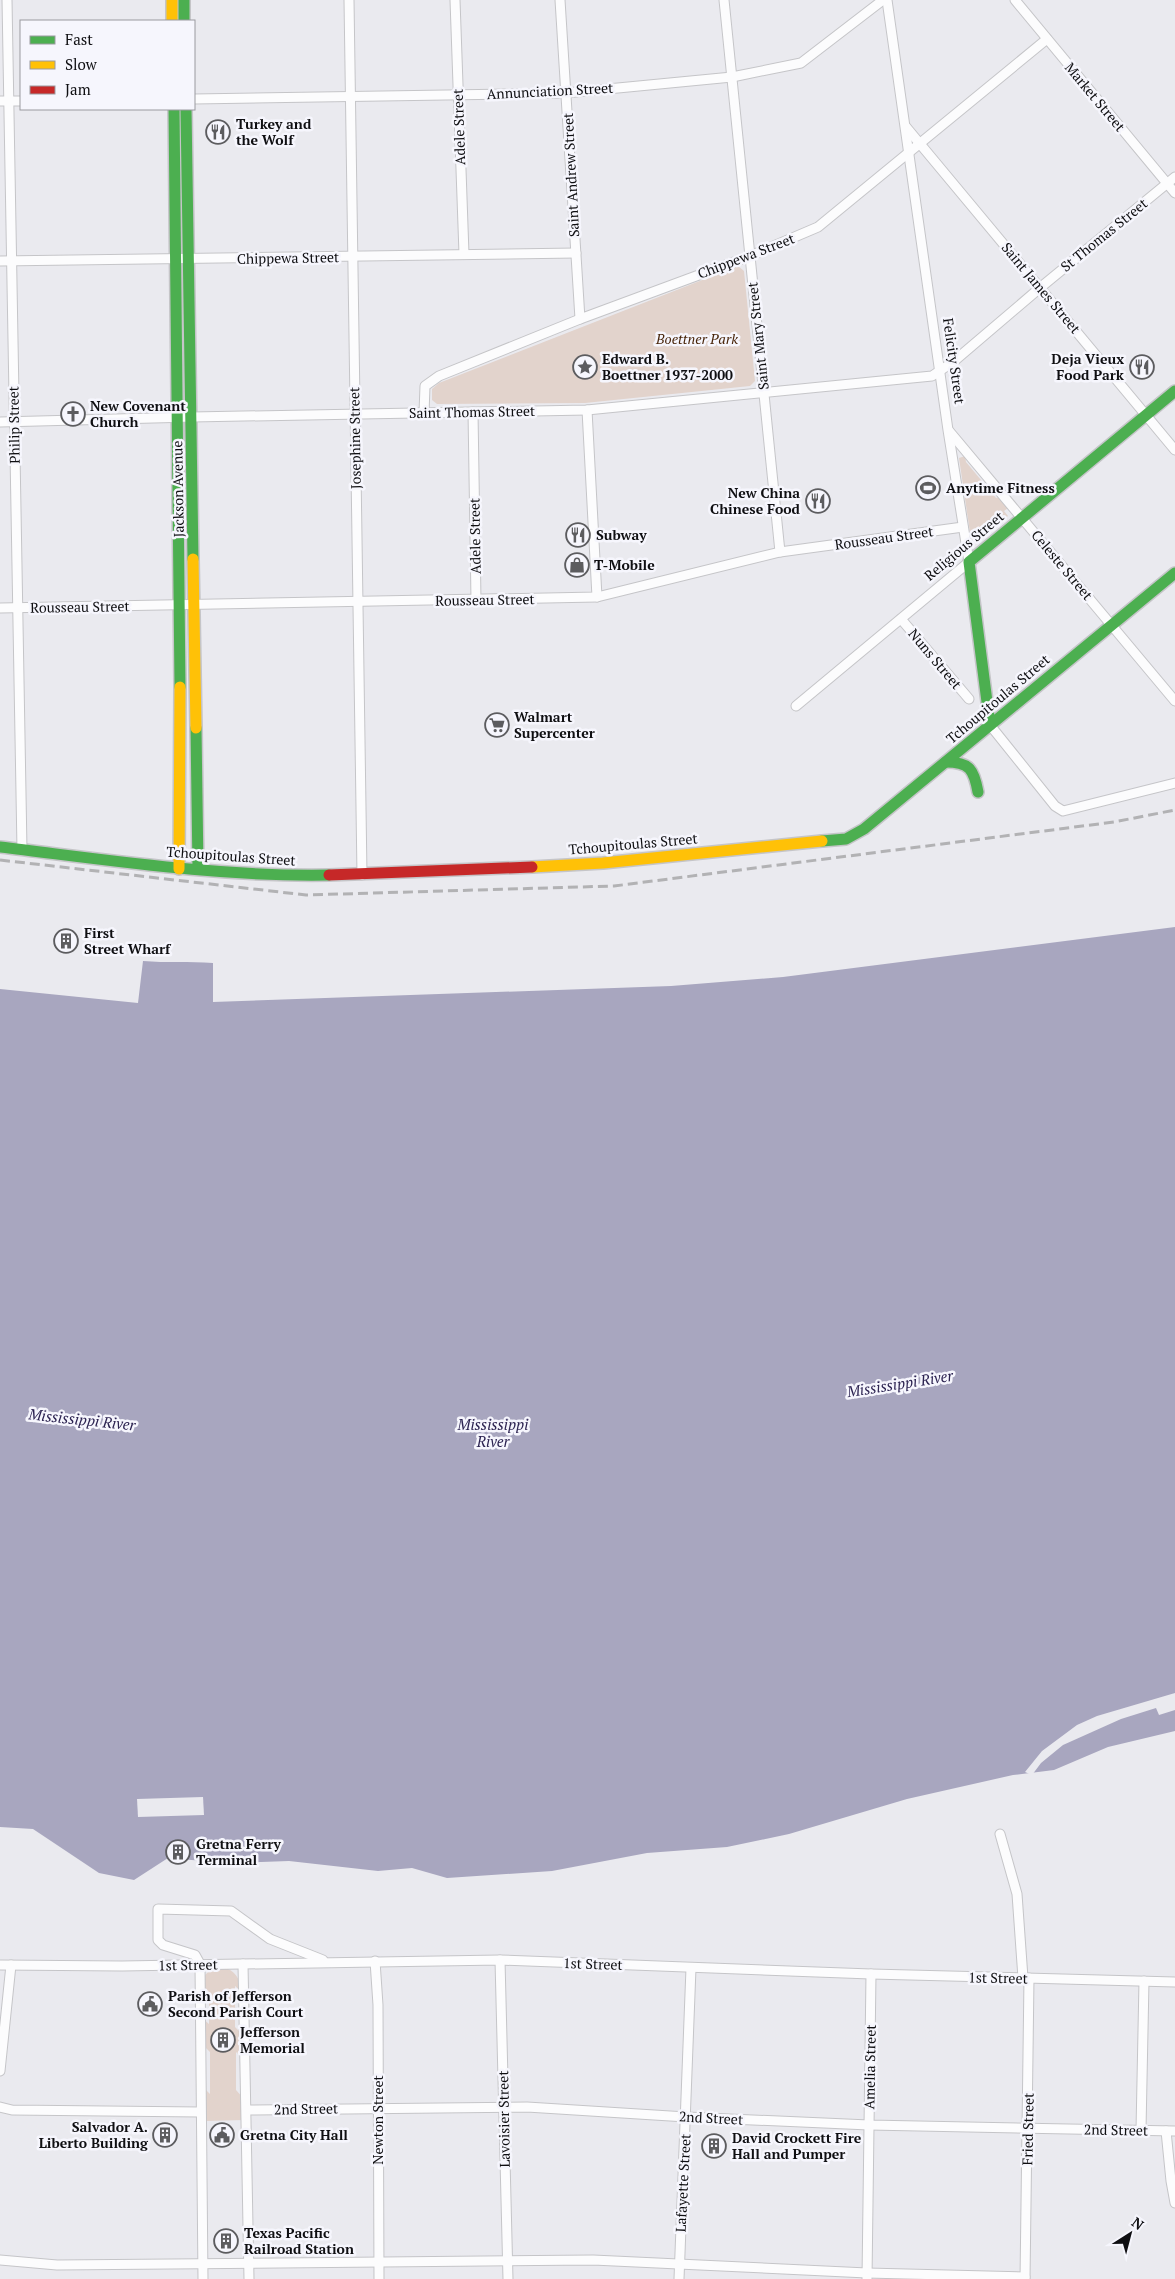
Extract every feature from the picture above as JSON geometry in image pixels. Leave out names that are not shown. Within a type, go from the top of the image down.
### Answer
[{"type":"street","name":"Philip Street","points":[[7,0],[4,101],[11,261],[22,850]]},
{"type":"street","points":[[172,0],[172,20]]},
{"type":"street","points":[[184,0],[184,20]]},
{"type":"street","name":"Josephine Street","points":[[349,0],[362,875]]},
{"type":"street","name":"Adele Street","points":[[455,0],[464,254]]},
{"type":"street","name":"Saint Andrew Street","points":[[560,0],[580,320]]},
{"type":"street","name":"Saint Mary Street","points":[[724,0],[780,552]]},
{"type":"street","name":"Annunciation Street","points":[[195,99],[566,93],[732,77],[801,63],[883,0]]},
{"type":"street","name":"Felicity Street","points":[[887,0],[910,151],[948,430],[969,562],[990,725]]},
{"type":"street","name":"Market Street","points":[[1015,0],[1175,193]]},
{"type":"street","name":"Chippewa Street","points":[[424,413],[423,393],[425,386],[430,381],[580,320],[750,256],[818,227],[1047,39]]},
{"type":"street","points":[[4,101],[20,101]]},
{"type":"street","name":"Jackson Avenue","points":[[174,110],[179,417],[179,869]]},
{"type":"street","name":"Jackson Avenue","points":[[186,110],[198,869]]},
{"type":"street","name":"Saint James Street","points":[[906,127],[1175,450]]},
{"type":"street","name":"St Thomas Street","points":[[940,371],[1175,177]]},
{"type":"street","name":"Chippewa Street","points":[[0,261],[576,253]]},
{"type":"street","name":"Saint Thomas Street","points":[[0,422],[587,410],[932,376],[940,371]]},
{"type":"street","name":"Religious Street","points":[[796,706],[1022,516],[1175,391]]},
{"type":"street","points":[[587,410],[598,597]]},
{"type":"street","name":"Adele Street","points":[[473,412],[476,600]]},
{"type":"street","name":"Celeste Street","points":[[948,430],[1022,516],[1175,701]]},
{"type":"street","name":"Rousseau Street","points":[[0,608],[194,606],[598,597],[780,552],[963,527]]},
{"type":"street","name":"Tchoupitoulas Street","points":[[0,847],[179,869],[288,876],[362,875],[602,863],[846,839],[864,829],[1175,573]]},
{"type":"street","name":"Nuns Street","points":[[901,619],[969,699]]},
{"type":"street","points":[[990,725],[1056,806],[1063,811],[1175,783]]},
{"type":"street","points":[[946,762],[960,761],[967,764],[974,773],[978,792]]},
{"type":"street","name":"Fried Street","points":[[1000,1834],[1017,1894],[1026,1978],[1028,2128],[1025,2278]]},
{"type":"street","points":[[203,2279],[200,1964],[195,1955],[163,1945],[158,1940],[158,1909],[231,1911],[270,1939],[328,1962]]},
{"type":"street","name":"1st Street","points":[[0,1965],[500,1960],[871,1974],[1175,1982]]},
{"type":"street","name":"Lavoisier Street","points":[[500,1960],[508,2279]]},
{"type":"street","name":"Newton Street","points":[[375,1961],[378,2005],[379,2279]]},
{"type":"street","points":[[243,1964],[249,2279]]},
{"type":"street","points":[[0,2071],[11,1965]]},
{"type":"street","name":"Lafayette Street","points":[[679,2279],[691,1968]]},
{"type":"street","name":"Amelia Street","points":[[867,2276],[871,1974]]},
{"type":"street","points":[[1141,2130],[1144,1982]]},
{"type":"street","name":"2nd Street","points":[[247,2110],[503,2107],[869,2125],[1171,2131]]},
{"type":"street","points":[[0,2108],[12,2110],[200,2112]]},
{"type":"street","points":[[1171,2131],[1171,2181],[1175,2203]]},
{"type":"street","points":[[0,2260],[57,2265],[464,2263],[507,2260],[592,2260],[867,2276],[1025,2278]]},
{"type":"green space","name":"Boettner Park","points":[[738,266],[744,271],[755,381],[750,386],[585,403],[437,404],[432,400],[432,389],[439,383]]},
{"type":"green space","points":[[965,456],[966,462],[996,498],[999,497],[1008,508],[1004,511],[1008,516],[977,541],[971,539],[959,458]]},
{"type":"green space","points":[[218,1967],[228,1969],[235,1974],[242,1992],[235,1986],[235,2027],[242,2034],[243,2059],[236,2052],[236,2090],[243,2098],[244,2120],[206,2121],[204,2088],[210,2094],[210,2052],[203,2045],[202,2018],[209,2024],[209,1992],[202,1985],[202,1981],[209,1972]]},
{"type":"water","name":"Mississippi River","points":[[1175,927],[1175,1731],[1108,1747],[1054,1770],[1013,1775],[907,1799],[789,1834],[727,1847],[647,1853],[552,1871],[447,1878],[412,1868],[378,1871],[289,1861],[227,1863],[168,1858],[134,1880],[99,1873],[33,1829],[0,1827],[0,989],[138,1003],[143,961],[213,963],[213,1002],[671,986],[783,977]]},
{"type":"pier","points":[[1175,1693],[1175,1710],[1159,1715],[1156,1708],[1121,1719],[1063,1745],[1041,1763],[1032,1775],[1025,1772],[1042,1751],[1077,1725],[1097,1716]]},
{"type":"pier","points":[[203,1797],[204,1815],[138,1817],[137,1799]]},
{"type":"railway","points":[[0,860],[306,895],[614,886],[1114,822],[1175,810]]},
{"type":"traffic: fast","points":[[184,0],[184,20]]},
{"type":"traffic: fast","points":[[174,110],[180,687]]},
{"type":"traffic: fast","points":[[186,110],[193,559]]},
{"type":"traffic: fast","points":[[990,725],[969,562],[1175,391]]},
{"type":"traffic: fast","points":[[822,841],[846,839],[864,829],[1175,573]]},
{"type":"traffic: fast","points":[[196,728],[198,869]]},
{"type":"traffic: fast","points":[[946,762],[961,764],[970,769],[975,778],[978,792]]},
{"type":"traffic: fast","points":[[0,847],[205,870],[288,875],[329,875]]},
{"type":"traffic: slow","points":[[172,0],[172,20]]},
{"type":"traffic: slow","points":[[193,559],[196,728]]},
{"type":"traffic: slow","points":[[179,869],[180,687]]},
{"type":"traffic: slow","points":[[532,867],[603,863],[822,841]]},
{"type":"traffic: jam","points":[[329,875],[532,867]]},
{"type":"place","name":"Turkey and the Wolf","points":[[218,132]]},
{"type":"place","name":"Edward B. Boettner 1937-2000","points":[[585,367]]},
{"type":"place","name":"Deja Vieux Food Park","points":[[1142,367]]},
{"type":"place","name":"New Covenant Church","points":[[73,414]]},
{"type":"place","name":"Anytime Fitness","points":[[928,488]]},
{"type":"place","name":"New China Chinese Food","points":[[818,501]]},
{"type":"place","name":"Subway","points":[[578,535]]},
{"type":"place","name":"T-Mobile","points":[[577,565]]},
{"type":"place","name":"Walmart Supercenter","points":[[497,725]]},
{"type":"place","name":"First Street Wharf","points":[[66,941]]},
{"type":"place","name":"Gretna Ferry Terminal","points":[[178,1852]]},
{"type":"place","name":"Parish of Jefferson Second Parish Court","points":[[150,2004]]},
{"type":"place","name":"Jefferson Memorial","points":[[223,2040]]},
{"type":"place","name":"Salvador A. Liberto Building","points":[[165,2135]]},
{"type":"place","name":"Gretna City Hall","points":[[222,2135]]},
{"type":"place","name":"David Crockett Fire Hall and Pumper","points":[[714,2146]]},
{"type":"place","name":"Texas Pacific Railroad Station","points":[[226,2241]]}]
